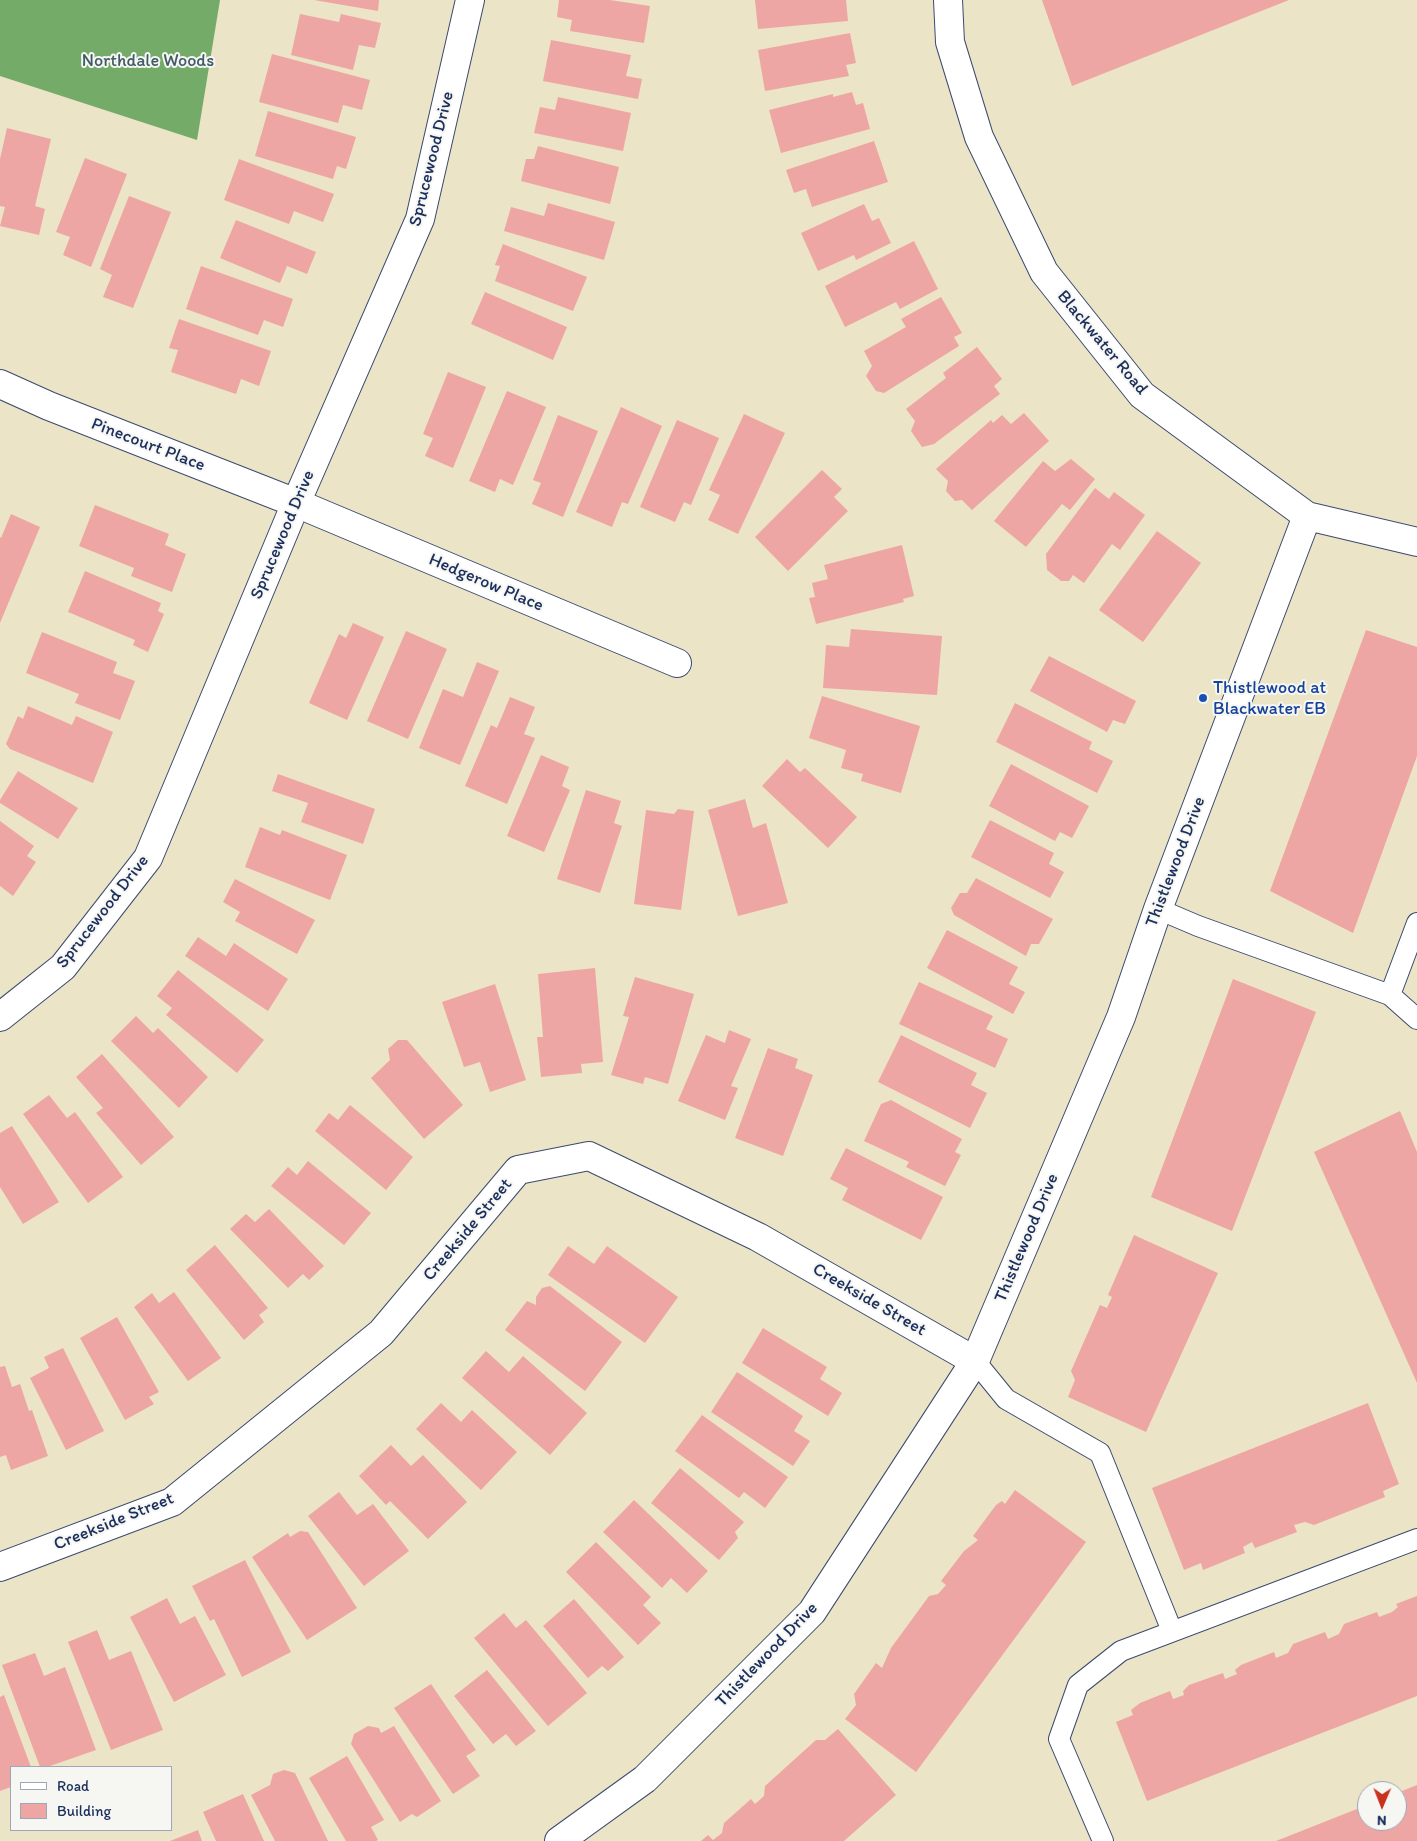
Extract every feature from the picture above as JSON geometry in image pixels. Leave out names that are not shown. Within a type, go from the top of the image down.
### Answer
[{"type":"street","name":"Sprucewood Drive","points":[[0,1017],[63,967],[148,858],[296,504],[420,219],[470,0]]},
{"type":"street","name":"Blackwater Road","points":[[948,0],[950,42],[979,137],[1044,272],[1142,395],[1307,516],[1417,542]]},
{"type":"street","name":"Pinecourt Place","points":[[0,384],[49,406],[296,504]]},
{"type":"street","name":"Hedgerow Place","points":[[296,504],[676,663]]},
{"type":"street","name":"Thistlewood Drive","points":[[559,1841],[645,1779],[812,1612],[976,1361],[1121,1017],[1158,909],[1307,516]]},
{"type":"street","name":"Creekside Street","points":[[0,1567],[172,1502],[381,1333],[518,1170],[589,1156],[758,1237],[976,1361]]},
{"type":"lane","points":[[1158,909],[1198,926],[1390,996],[1417,1019]]},
{"type":"lane","points":[[1390,996],[1417,923]]},
{"type":"lane","points":[[976,1361],[1006,1399],[1100,1452],[1172,1632]]},
{"type":"lane","points":[[1103,1841],[1059,1740],[1078,1685],[1121,1651],[1417,1540]]},
{"type":"green space","name":"Northdale Woods","points":[[0,0],[220,0],[197,140],[0,76]]},
{"type":"building","points":[[314,0],[379,0],[378,11]]},
{"type":"building","points":[[559,0],[610,0],[650,6],[644,43],[570,31],[572,20],[557,17]]},
{"type":"building","points":[[755,0],[846,0],[848,21],[758,29]]},
{"type":"building","points":[[1042,0],[1289,0],[1072,86]]},
{"type":"building","points":[[300,14],[339,22],[341,14],[381,23],[375,48],[359,45],[353,70],[291,55]]},
{"type":"building","points":[[850,33],[856,63],[846,65],[849,76],[765,91],[758,50]]},
{"type":"building","points":[[551,40],[631,55],[626,76],[642,79],[638,99],[543,81]]},
{"type":"building","points":[[272,54],[370,80],[362,110],[343,105],[338,123],[259,102]]},
{"type":"building","points":[[852,92],[856,105],[863,103],[870,129],[781,153],[769,110],[833,94],[833,97]]},
{"type":"building","points":[[558,97],[631,113],[623,151],[534,133],[540,107],[555,110]]},
{"type":"building","points":[[268,111],[356,137],[346,169],[337,166],[333,179],[255,156]]},
{"type":"building","points":[[7,128],[51,139],[35,206],[45,209],[39,235],[0,226],[5,207],[0,206],[0,159]]},
{"type":"building","points":[[874,141],[888,182],[812,207],[806,189],[794,193],[786,170]]},
{"type":"building","points":[[538,146],[619,167],[610,204],[521,181],[526,159],[534,159]]},
{"type":"building","points":[[85,158],[127,174],[91,267],[63,255],[70,237],[56,232]]},
{"type":"building","points":[[239,159],[334,194],[323,222],[294,211],[289,224],[224,200]]},
{"type":"building","points":[[129,196],[171,212],[133,308],[103,297],[112,275],[100,269]]},
{"type":"building","points":[[548,203],[615,222],[604,260],[504,231],[511,207],[544,216]]},
{"type":"building","points":[[864,204],[872,221],[879,218],[891,243],[856,260],[854,255],[818,271],[801,233]]},
{"type":"building","points":[[236,220],[316,252],[307,274],[287,266],[280,283],[220,258]]},
{"type":"building","points":[[914,241],[938,289],[900,309],[896,302],[845,327],[825,286]]},
{"type":"building","points":[[503,244],[587,277],[573,311],[495,281],[500,266],[495,265]]},
{"type":"building","points":[[201,266],[293,299],[283,327],[264,320],[258,335],[186,309]]},
{"type":"building","points":[[485,292],[567,327],[553,360],[471,324]]},
{"type":"building","points":[[941,297],[962,333],[954,337],[959,346],[884,393],[876,391],[866,376],[872,366],[864,351],[906,327],[901,319]]},
{"type":"building","points":[[179,319],[271,351],[259,386],[241,379],[236,394],[171,372],[178,350],[169,348]]},
{"type":"building","points":[[977,347],[1002,379],[994,386],[1000,394],[934,444],[922,447],[911,431],[915,421],[906,409],[946,378],[943,373]]},
{"type":"building","points":[[448,372],[486,387],[453,468],[425,456],[433,438],[423,434]]},
{"type":"building","points":[[507,391],[546,407],[513,485],[500,479],[495,492],[469,481]]},
{"type":"building","points":[[621,407],[662,426],[628,504],[622,502],[612,527],[576,512]]},
{"type":"building","points":[[1024,413],[1049,441],[972,510],[962,500],[955,501],[946,491],[948,481],[936,469],[991,420],[993,423],[1002,415],[1011,424]]},
{"type":"building","points":[[744,414],[785,433],[738,534],[708,520],[720,495],[709,490]]},
{"type":"building","points":[[558,415],[598,431],[563,517],[532,504],[541,483],[533,480]]},
{"type":"building","points":[[677,420],[719,438],[691,505],[684,502],[675,522],[640,507]]},
{"type":"building","points":[[1071,459],[1095,479],[1070,510],[1062,504],[1026,547],[994,521],[1043,461],[1055,471]]},
{"type":"building","points":[[822,470],[842,489],[834,497],[848,511],[788,571],[755,537]]},
{"type":"building","points":[[1095,488],[1109,499],[1114,492],[1145,515],[1120,550],[1112,544],[1084,583],[1073,575],[1069,581],[1061,581],[1047,570],[1046,554]]},
{"type":"building","points":[[95,505],[169,534],[165,545],[186,554],[172,592],[131,576],[134,568],[79,546]]},
{"type":"building","points":[[11,514],[40,527],[0,623],[0,537]]},
{"type":"building","points":[[1157,531],[1201,563],[1143,642],[1099,610]]},
{"type":"building","points":[[902,545],[914,596],[903,599],[904,602],[816,624],[809,598],[815,597],[812,583],[828,579],[824,565]]},
{"type":"building","points":[[85,571],[161,603],[158,611],[164,614],[148,652],[133,645],[135,640],[68,612]]},
{"type":"building","points":[[353,623],[384,637],[347,720],[309,703],[339,634],[346,638]]},
{"type":"building","points":[[851,629],[942,636],[937,695],[823,688],[826,645],[849,647]]},
{"type":"building","points":[[1366,630],[1417,647],[1417,756],[1353,933],[1270,891]]},
{"type":"building","points":[[406,631],[447,649],[408,739],[367,721]]},
{"type":"building","points":[[42,632],[117,662],[113,673],[135,681],[120,720],[75,703],[79,694],[26,673]]},
{"type":"building","points":[[1049,656],[1136,701],[1125,724],[1113,720],[1107,732],[1030,691]]},
{"type":"building","points":[[477,662],[499,671],[460,765],[419,748],[443,689],[463,697]]},
{"type":"building","points":[[822,696],[920,726],[901,793],[861,781],[863,774],[841,768],[846,750],[809,738]]},
{"type":"building","points":[[510,697],[535,707],[524,734],[535,738],[507,804],[465,786],[491,725],[497,728]]},
{"type":"building","points":[[1015,703],[1092,742],[1089,749],[1113,761],[1097,793],[996,742]]},
{"type":"building","points":[[28,706],[72,725],[76,716],[113,732],[93,783],[10,749],[6,744],[18,716],[23,719]]},
{"type":"building","points":[[541,755],[569,767],[562,786],[570,790],[544,852],[507,836]]},
{"type":"building","points":[[787,759],[800,772],[805,768],[857,817],[828,848],[762,786]]},
{"type":"building","points":[[1011,764],[1089,806],[1072,838],[1060,832],[1055,841],[989,806]]},
{"type":"building","points":[[18,771],[78,808],[58,839],[0,803]]},
{"type":"building","points":[[278,774],[375,809],[363,844],[301,822],[308,803],[272,791]]},
{"type":"building","points":[[586,790],[621,801],[614,823],[622,826],[600,893],[557,879]]},
{"type":"building","points":[[745,799],[753,828],[766,823],[788,903],[738,916],[708,810]]},
{"type":"building","points":[[678,809],[694,811],[681,910],[634,904],[646,810],[674,814]]},
{"type":"building","points":[[990,820],[1054,853],[1049,864],[1064,872],[1050,898],[971,857]]},
{"type":"building","points":[[0,821],[34,846],[27,856],[36,862],[13,896],[0,886]]},
{"type":"building","points":[[260,827],[280,835],[282,830],[347,855],[330,900],[245,867]]},
{"type":"building","points":[[976,878],[1053,919],[1039,944],[1031,944],[1026,956],[954,915],[951,908],[960,893],[967,893]]},
{"type":"building","points":[[235,879],[315,920],[297,954],[235,921],[240,912],[223,902]]},
{"type":"building","points":[[947,930],[1018,967],[1009,984],[1025,992],[1013,1014],[927,968]]},
{"type":"building","points":[[198,937],[226,956],[234,943],[288,979],[268,1011],[185,956]]},
{"type":"building","points":[[595,968],[603,1062],[581,1064],[582,1073],[541,1077],[537,1037],[543,1037],[538,974]]},
{"type":"building","points":[[178,970],[264,1040],[237,1073],[166,1015],[172,1008],[157,996]]},
{"type":"building","points":[[635,977],[694,994],[668,1084],[645,1077],[643,1084],[611,1075],[629,1017],[623,1016]]},
{"type":"building","points":[[1233,979],[1316,1012],[1232,1231],[1151,1197]]},
{"type":"building","points":[[919,982],[993,1016],[986,1029],[1008,1039],[995,1068],[899,1024]]},
{"type":"building","points":[[495,984],[526,1080],[490,1092],[480,1062],[464,1067],[442,1002]]},
{"type":"building","points":[[136,1016],[153,1033],[158,1028],[208,1077],[179,1108],[111,1041]]},
{"type":"building","points":[[729,1030],[751,1039],[731,1086],[738,1088],[725,1120],[678,1101],[706,1035],[725,1043]]},
{"type":"building","points":[[901,1035],[977,1073],[971,1085],[987,1093],[970,1128],[878,1082]]},
{"type":"building","points":[[398,1040],[407,1040],[463,1105],[424,1139],[371,1078],[390,1060],[388,1049]]},
{"type":"building","points":[[768,1048],[798,1059],[795,1068],[813,1075],[783,1156],[735,1138]]},
{"type":"building","points":[[102,1054],[174,1137],[141,1165],[96,1113],[103,1108],[76,1077]]},
{"type":"building","points":[[49,1095],[67,1118],[75,1112],[123,1177],[88,1203],[23,1114]]},
{"type":"building","points":[[891,1100],[962,1139],[955,1152],[961,1155],[945,1186],[906,1167],[909,1162],[864,1141],[881,1104]]},
{"type":"building","points":[[350,1105],[413,1157],[386,1190],[315,1131],[329,1113],[338,1120]]},
{"type":"building","points":[[1400,1111],[1417,1152],[1417,1383],[1314,1152]]},
{"type":"building","points":[[12,1126],[59,1202],[23,1224],[0,1187],[0,1133]]},
{"type":"building","points":[[846,1148],[943,1197],[921,1240],[842,1200],[848,1188],[830,1179]]},
{"type":"building","points":[[308,1161],[371,1213],[344,1245],[271,1186],[288,1167],[297,1175]]},
{"type":"building","points":[[269,1209],[324,1266],[309,1280],[303,1274],[288,1288],[230,1229],[246,1214],[255,1222]]},
{"type":"building","points":[[1134,1235],[1218,1273],[1146,1432],[1068,1397],[1075,1380],[1071,1371],[1100,1305],[1107,1308],[1112,1297],[1108,1295]]},
{"type":"building","points":[[215,1245],[268,1308],[259,1315],[264,1322],[244,1340],[186,1270]]},
{"type":"building","points":[[568,1246],[594,1264],[607,1246],[678,1297],[645,1343],[548,1275]]},
{"type":"building","points":[[550,1286],[622,1342],[585,1391],[505,1330],[527,1301],[536,1305],[536,1297],[542,1288]]},
{"type":"building","points":[[174,1292],[221,1358],[188,1381],[134,1307],[152,1293],[159,1303]]},
{"type":"building","points":[[117,1317],[159,1392],[149,1397],[154,1404],[125,1420],[80,1338]]},
{"type":"building","points":[[763,1328],[827,1367],[820,1379],[842,1393],[828,1416],[742,1363]]},
{"type":"building","points":[[63,1348],[104,1431],[66,1450],[30,1378],[49,1368],[44,1357]]},
{"type":"building","points":[[486,1351],[509,1372],[523,1356],[587,1413],[550,1455],[462,1378]]},
{"type":"building","points":[[5,1366],[12,1387],[20,1384],[29,1411],[32,1410],[48,1456],[11,1470],[6,1455],[0,1457],[0,1367]]},
{"type":"building","points":[[737,1372],[803,1416],[794,1431],[810,1441],[793,1466],[711,1412]]},
{"type":"building","points":[[441,1403],[461,1422],[472,1410],[517,1452],[481,1490],[416,1429]]},
{"type":"building","points":[[1368,1403],[1399,1484],[1383,1491],[1385,1497],[1314,1525],[1305,1522],[1294,1525],[1297,1532],[1255,1548],[1252,1542],[1243,1547],[1245,1553],[1203,1570],[1201,1563],[1184,1570],[1152,1488]]},
{"type":"building","points":[[702,1415],[788,1477],[765,1508],[744,1492],[739,1498],[675,1451]]},
{"type":"building","points":[[391,1445],[411,1466],[423,1455],[467,1502],[428,1539],[390,1501],[386,1505],[359,1476]]},
{"type":"building","points":[[680,1468],[744,1522],[735,1532],[738,1538],[719,1560],[651,1503]]},
{"type":"building","points":[[1015,1490],[1086,1542],[916,1772],[845,1719],[856,1705],[854,1694],[876,1663],[882,1668],[891,1648],[929,1596],[938,1594],[946,1585],[941,1581],[964,1551],[978,1540],[973,1536],[996,1505],[1002,1501],[1005,1504]]},
{"type":"building","points":[[339,1492],[357,1515],[373,1504],[409,1551],[364,1586],[308,1516]]},
{"type":"building","points":[[634,1500],[708,1571],[687,1593],[671,1578],[662,1588],[603,1532]]},
{"type":"building","points":[[300,1531],[308,1532],[357,1608],[307,1640],[252,1557],[288,1533],[290,1537]]},
{"type":"building","points":[[596,1542],[651,1597],[643,1605],[661,1623],[638,1645],[566,1572]]},
{"type":"building","points":[[245,1560],[291,1652],[242,1677],[214,1619],[210,1621],[192,1586]]},
{"type":"building","points":[[1417,1596],[1417,1696],[1147,1801],[1116,1722],[1133,1715],[1131,1710],[1140,1703],[1170,1691],[1173,1699],[1184,1695],[1183,1691],[1189,1685],[1223,1673],[1225,1679],[1237,1674],[1235,1670],[1241,1665],[1274,1652],[1276,1658],[1288,1653],[1293,1644],[1325,1632],[1328,1639],[1339,1634],[1344,1624],[1377,1612],[1379,1617],[1392,1612],[1398,1607],[1396,1604]]},
{"type":"building","points":[[167,1598],[180,1624],[195,1616],[226,1675],[174,1702],[130,1617]]},
{"type":"building","points":[[574,1599],[624,1657],[608,1671],[602,1666],[588,1678],[543,1626]]},
{"type":"building","points":[[504,1613],[516,1628],[526,1620],[587,1693],[548,1726],[474,1638]]},
{"type":"building","points":[[97,1630],[109,1660],[131,1651],[163,1730],[111,1750],[68,1642]]},
{"type":"building","points":[[35,1653],[44,1676],[65,1667],[96,1750],[50,1766],[40,1766],[2,1665]]},
{"type":"building","points":[[487,1670],[536,1731],[516,1746],[506,1734],[493,1744],[454,1696]]},
{"type":"building","points":[[431,1684],[476,1750],[466,1756],[480,1776],[453,1794],[394,1708]]},
{"type":"building","points":[[4,1695],[31,1766],[10,1766],[10,1787],[0,1791],[0,1697]]},
{"type":"building","points":[[368,1726],[379,1728],[381,1733],[394,1726],[441,1801],[417,1817],[412,1814],[400,1822],[351,1744],[354,1734]]},
{"type":"building","points":[[838,1729],[896,1795],[844,1841],[701,1841],[708,1835],[713,1840],[722,1833],[724,1823],[751,1799],[755,1804],[764,1796],[765,1786],[816,1740],[825,1740]]},
{"type":"building","points":[[347,1756],[384,1820],[371,1827],[378,1840],[376,1841],[346,1841],[309,1778]]},
{"type":"building","points":[[284,1770],[295,1773],[328,1841],[275,1841],[251,1795],[270,1785],[273,1774]]},
{"type":"building","points":[[1417,1785],[1417,1841],[1276,1841],[1357,1809],[1357,1831],[1407,1831],[1407,1789]]},
{"type":"building","points":[[243,1794],[264,1841],[216,1841],[203,1812]]},
{"type":"building","points":[[198,1830],[202,1841],[170,1841]]},
{"type":"place","name":"Thistlewood at Blackwater EB","points":[[1203,698]]}]
